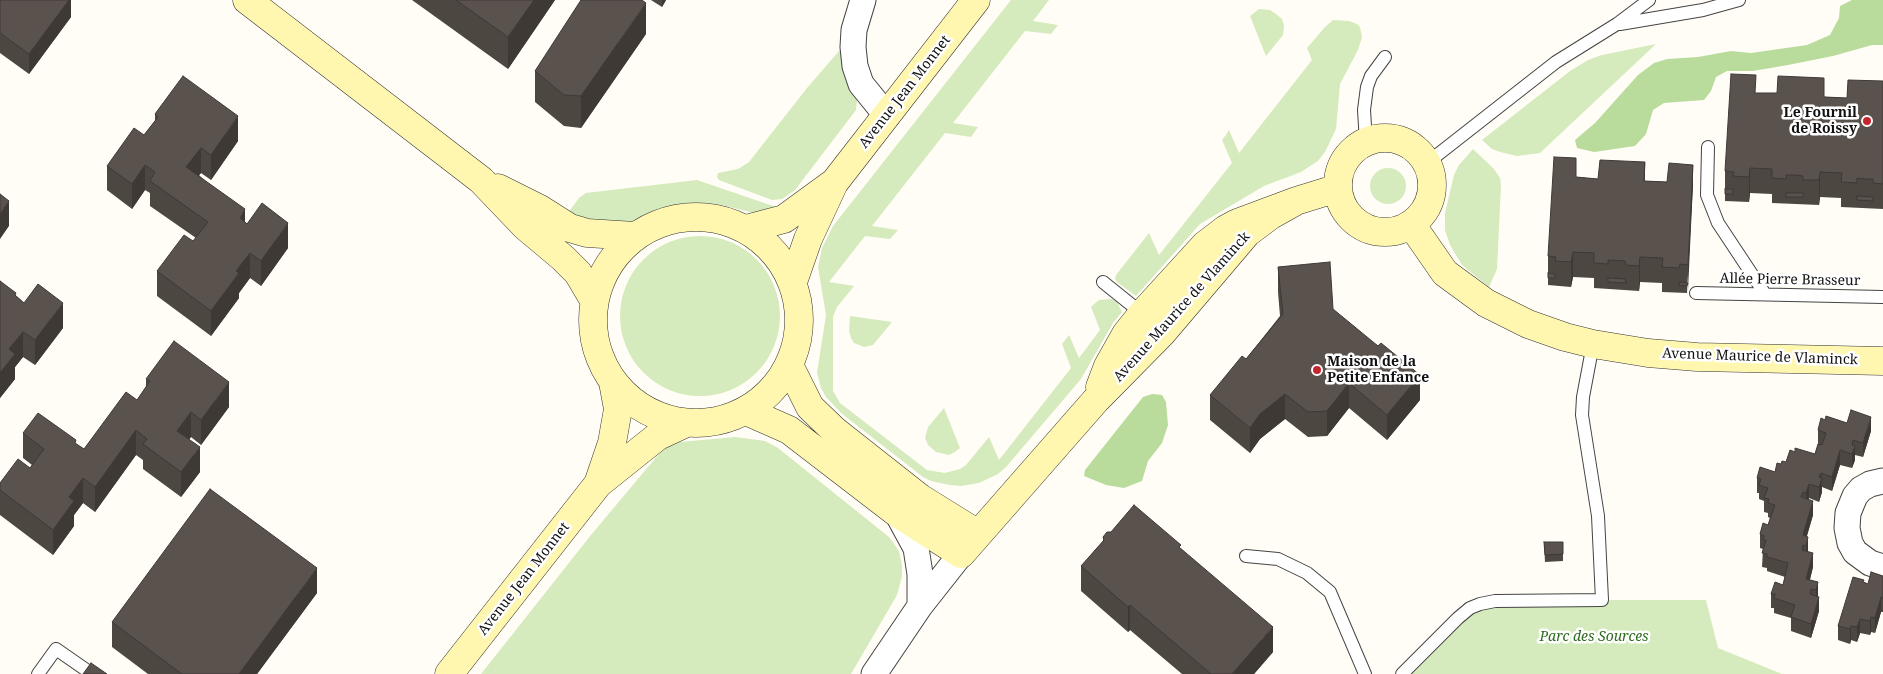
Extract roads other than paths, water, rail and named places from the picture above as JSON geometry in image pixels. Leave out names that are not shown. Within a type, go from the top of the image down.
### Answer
[{"type":"main road","name":"Avenue Jean Monnet","points":[[793,282],[808,239],[834,183],[976,0]]},
{"type":"main road","points":[[252,1],[481,180],[526,227],[573,268],[594,300]]},
{"type":"main road","points":[[1386,138],[1405,142],[1418,151],[1427,163],[1432,182],[1430,201],[1425,210],[1411,224],[1395,231],[1377,231],[1360,225],[1343,205],[1338,188],[1339,178],[1345,161],[1350,153],[1366,142],[1386,138]]},
{"type":"main road","points":[[481,180],[540,209],[556,221],[570,228],[588,233],[635,236]]},
{"type":"main road","name":"Avenue Jean Monnet","points":[[746,229],[784,219],[834,183]]},
{"type":"main road","name":"Avenue Maurice de Vlaminck","points":[[1096,400],[1111,359],[1126,334],[1153,315],[1205,245],[1237,223],[1338,188]]},
{"type":"main road","name":"Avenue Maurice de Vlaminck","points":[[969,544],[1096,400],[1162,333],[1247,233],[1259,223],[1296,201]]},
{"type":"main road","points":[[689,216],[718,219],[746,229],[774,251],[793,282],[800,310],[798,338],[790,365],[778,383],[763,399],[746,411],[717,422],[686,423],[658,416],[633,402],[613,382],[599,357],[593,328],[594,300],[602,276],[616,254],[635,236],[661,222],[689,216]]},
{"type":"main road","name":"Avenue Maurice de Vlaminck","points":[[1411,224],[1445,273],[1486,303],[1528,324],[1593,344],[1648,353],[1697,358],[1883,361]]},
{"type":"main road","points":[[790,365],[810,408],[835,431],[920,498],[969,544]]},
{"type":"main road","name":"Avenue Jean Monnet","points":[[598,484],[612,443],[618,409],[613,382]]},
{"type":"main road","points":[[746,411],[789,430],[897,514],[969,544]]},
{"type":"main road","name":"Avenue Jean Monnet","points":[[449,674],[598,484],[658,436],[686,423]]},
{"type":"street","points":[[863,0],[854,30],[855,66],[861,84],[887,116]]},
{"type":"street","points":[[1883,481],[1870,484],[1855,496],[1848,513],[1847,528],[1850,543],[1855,552],[1870,563],[1883,567]]},
{"type":"street","points":[[897,514],[916,548],[920,574],[920,606]]},
{"type":"street","points":[[874,674],[920,606],[969,544]]},
{"type":"lane","points":[[1427,163],[1556,62],[1617,24],[1649,0]]},
{"type":"lane","points":[[1617,24],[1703,10],[1739,0]]},
{"type":"lane","points":[[1366,142],[1364,110],[1367,87],[1371,76],[1385,57]]},
{"type":"lane","points":[[1708,146],[1706,195],[1718,223],[1765,294]]},
{"type":"lane","points":[[1104,282],[1153,315],[1203,272],[1221,262]]},
{"type":"lane","name":"Allée Pierre Brasseur","points":[[1696,293],[1883,297]]},
{"type":"lane","points":[[1402,674],[1458,618],[1470,608],[1480,604],[1602,600],[1598,516],[1582,416],[1585,379],[1593,344]]},
{"type":"lane","points":[[1246,556],[1278,559],[1307,573],[1330,592],[1365,674]]},
{"type":"lane","points":[[38,674],[56,649],[92,674]]},
{"type":"place","name":"Le Fournil de Roissy","points":[[1867,121]]},
{"type":"place","name":"Maison de la Petite Enfance","points":[[1317,370]]},
{"type":"park label","name":"Parc des Sources","points":[[1594,637]]}]
